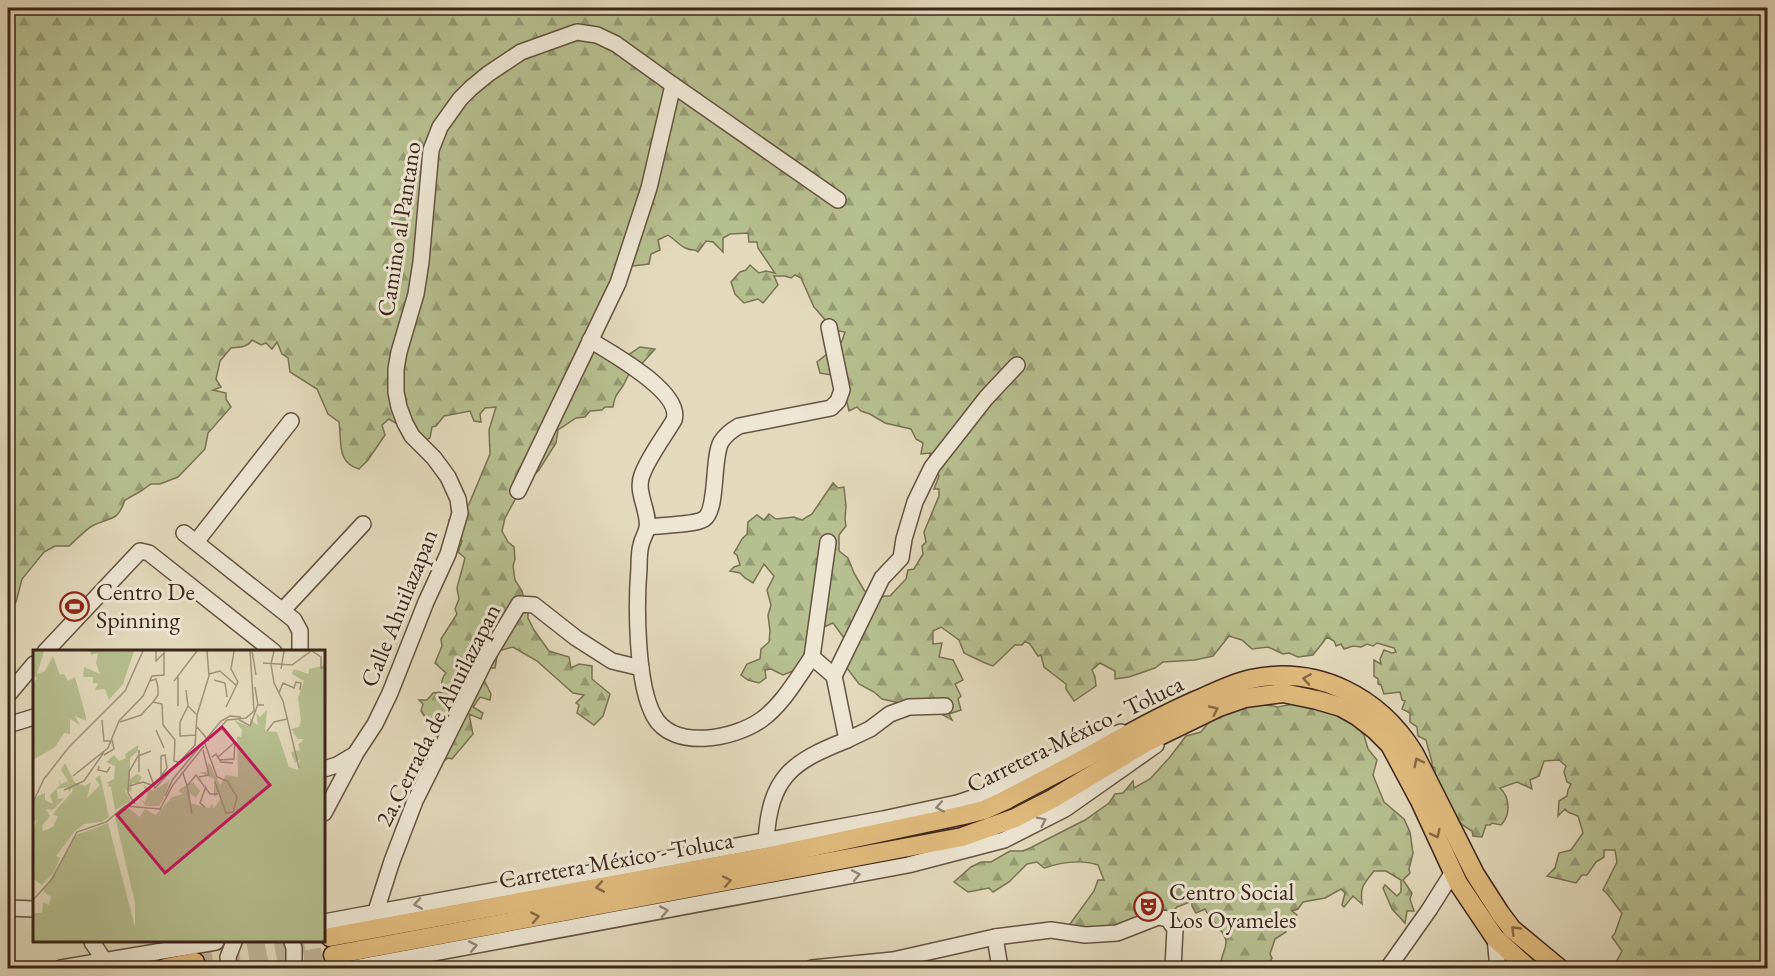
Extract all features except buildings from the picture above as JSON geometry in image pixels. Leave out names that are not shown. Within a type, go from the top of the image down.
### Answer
[{"type":"main road","name":"Carretera México - Toluca","points":[[329,938],[753,859],[984,810],[1149,722],[1229,686],[1251,679],[1299,678],[1322,681],[1343,688],[1387,718],[1414,753],[1475,874],[1500,913],[1512,929],[1559,969]]},
{"type":"main road","name":"Carretera México - Toluca","points":[[329,938],[962,837],[1015,818],[1145,744],[1219,707],[1245,698],[1283,693],[1341,707],[1357,716],[1390,745],[1405,771],[1458,883],[1495,938],[1528,969]]},
{"type":"main road","points":[[165,969],[195,962]]},
{"type":"street","name":"Camino al Pantano","points":[[405,423],[396,392],[396,369],[416,294],[431,150],[440,127],[460,99],[488,74],[521,52],[577,32],[597,35],[616,44],[838,200]]},
{"type":"street","points":[[518,491],[618,283],[649,188],[673,85]]},
{"type":"street","points":[[648,527],[698,521],[708,515],[711,508],[720,443],[728,432],[739,426],[831,408],[838,401],[842,390],[829,327]]},
{"type":"street","points":[[590,340],[656,384],[667,396],[675,410],[674,420],[641,475],[640,487],[648,527],[640,545],[637,595],[641,668],[646,694],[654,716],[661,725],[680,735],[699,740],[737,732],[760,721],[781,701],[812,657],[828,542]]},
{"type":"street","points":[[834,676],[882,579],[901,558],[915,502],[932,467],[986,398],[1017,365]]},
{"type":"street","points":[[291,421],[190,537],[294,620],[300,631],[300,650]]},
{"type":"street","name":"Calle Ahuilazapan","points":[[326,809],[356,753],[375,724],[390,693],[426,602],[448,554],[460,513],[458,500],[448,477],[434,458],[412,436],[405,423]]},
{"type":"street","points":[[283,610],[363,524]]},
{"type":"street","points":[[47,650],[140,551],[149,553],[271,650]]},
{"type":"street","name":"2a.Cerrada de Ahuilazapan","points":[[376,911],[415,801],[486,660],[519,604],[534,605],[576,638],[612,661],[641,668]]},
{"type":"street","points":[[812,657],[834,676],[847,740]]},
{"type":"street","points":[[8,695],[33,665]]},
{"type":"street","points":[[766,841],[770,808],[788,773],[799,762],[870,729],[890,714],[909,707],[945,706]]},
{"type":"street","points":[[8,725],[33,717]]},
{"type":"street","points":[[329,938],[376,911],[766,841],[957,803],[978,796],[1068,750],[1149,722]]},
{"type":"street","points":[[353,969],[908,865],[1004,840],[1065,810],[1180,727]]},
{"type":"street","points":[[326,768],[337,765],[356,753]]},
{"type":"street","points":[[1388,969],[1453,872]]},
{"type":"street","points":[[8,908],[33,909]]},
{"type":"street","points":[[812,969],[893,960],[995,937],[1051,930],[1085,935],[1117,933],[1158,917],[1167,919],[1175,929],[1174,967]]},
{"type":"street","points":[[995,937],[1000,969]]},
{"type":"street","points":[[1495,938],[1498,969]]},
{"type":"street","points":[[93,943],[104,960]]},
{"type":"street","points":[[61,969],[210,943]]},
{"type":"street","points":[[230,969],[228,957],[234,943]]},
{"type":"street","points":[[292,943],[294,969]]},
{"type":"green space","points":[[8,8],[1767,8],[1767,968],[1613,968],[1622,951],[1612,937],[1622,913],[1603,890],[1617,862],[1615,850],[1604,850],[1604,857],[1576,883],[1547,876],[1555,868],[1559,853],[1571,850],[1583,833],[1578,816],[1565,809],[1558,816],[1559,801],[1567,796],[1571,784],[1567,782],[1564,772],[1566,766],[1559,760],[1544,761],[1539,776],[1530,780],[1532,789],[1517,782],[1500,788],[1506,796],[1508,806],[1504,821],[1501,825],[1492,823],[1486,825],[1482,837],[1473,836],[1472,831],[1450,812],[1440,796],[1435,768],[1432,766],[1426,740],[1418,736],[1417,727],[1410,722],[1410,713],[1402,709],[1405,701],[1402,700],[1400,692],[1384,694],[1381,685],[1378,684],[1378,679],[1374,676],[1374,660],[1381,664],[1380,659],[1384,650],[1396,652],[1394,648],[1377,643],[1373,646],[1367,644],[1344,649],[1341,644],[1336,646],[1334,641],[1327,637],[1313,655],[1298,657],[1289,653],[1283,654],[1268,647],[1252,649],[1242,640],[1229,636],[1213,656],[1195,660],[1163,662],[1155,668],[1129,677],[1115,679],[1115,671],[1100,663],[1092,670],[1096,686],[1074,701],[1066,689],[1066,684],[1044,667],[1041,655],[1038,656],[1030,644],[1025,641],[1022,645],[1015,645],[993,666],[964,653],[959,640],[941,627],[933,631],[933,644],[942,643],[939,657],[953,660],[963,680],[955,684],[961,696],[958,699],[961,710],[949,714],[952,720],[936,711],[882,699],[859,684],[847,668],[850,646],[833,623],[814,631],[803,667],[783,675],[771,669],[765,670],[766,678],[759,683],[741,675],[747,664],[760,659],[761,649],[769,642],[768,615],[771,605],[767,590],[774,576],[764,564],[753,583],[740,573],[730,571],[740,565],[734,553],[747,534],[748,522],[757,515],[764,520],[769,514],[776,519],[794,517],[802,520],[812,514],[833,483],[838,488],[844,487],[846,526],[839,535],[839,551],[848,558],[864,590],[871,597],[878,599],[890,596],[906,579],[908,570],[914,569],[923,554],[922,546],[926,542],[924,532],[939,496],[939,489],[934,489],[939,476],[930,458],[930,453],[921,454],[923,443],[916,439],[911,429],[885,423],[857,407],[849,411],[846,398],[832,375],[820,373],[817,362],[826,355],[829,357],[842,341],[845,332],[834,330],[814,307],[801,278],[795,275],[791,278],[774,276],[778,285],[763,303],[758,299],[744,303],[735,294],[731,282],[750,265],[759,273],[766,271],[775,273],[758,248],[757,242],[749,242],[748,233],[730,234],[723,238],[723,252],[713,242],[706,241],[698,252],[687,249],[668,235],[658,240],[660,250],[651,254],[649,264],[624,267],[588,335],[625,357],[640,347],[655,349],[638,368],[631,370],[616,395],[613,407],[590,411],[585,417],[576,418],[558,430],[556,443],[539,470],[522,487],[505,518],[502,531],[514,547],[515,580],[522,591],[528,618],[534,630],[549,651],[569,657],[571,668],[579,664],[592,666],[592,679],[610,694],[603,716],[594,725],[577,713],[579,705],[576,703],[584,695],[573,693],[537,661],[513,647],[498,651],[495,668],[489,668],[483,678],[491,694],[490,700],[480,697],[473,707],[483,713],[481,719],[469,714],[473,734],[452,759],[448,758],[439,765],[435,736],[421,711],[423,704],[419,700],[427,700],[433,693],[442,692],[443,677],[446,673],[435,663],[442,646],[441,639],[457,614],[455,609],[459,599],[457,588],[465,558],[458,552],[462,541],[448,529],[449,520],[455,520],[469,504],[490,454],[489,430],[496,407],[485,408],[480,414],[481,422],[474,421],[470,411],[444,416],[436,426],[432,427],[430,438],[414,444],[402,427],[389,419],[382,425],[385,435],[359,469],[347,462],[343,456],[339,422],[328,414],[317,389],[290,372],[288,358],[282,354],[277,342],[272,349],[266,343],[261,345],[252,340],[245,346],[231,348],[220,361],[216,379],[221,387],[213,390],[226,393],[226,399],[231,407],[208,433],[205,449],[178,477],[160,484],[151,484],[125,500],[116,516],[92,526],[69,546],[55,546],[44,552],[22,579],[16,602],[8,609]]},
{"type":"green space","points":[[1307,701],[1348,717],[1364,735],[1368,749],[1377,760],[1373,775],[1384,802],[1404,819],[1410,832],[1413,853],[1410,873],[1403,880],[1412,893],[1410,899],[1414,911],[1407,911],[1405,923],[1392,909],[1383,888],[1385,885],[1397,896],[1401,892],[1401,880],[1386,871],[1374,871],[1363,886],[1362,904],[1353,896],[1344,907],[1342,905],[1345,893],[1341,889],[1325,898],[1303,902],[1298,909],[1292,911],[1297,915],[1285,928],[1286,932],[1275,939],[1270,954],[1272,958],[1268,966],[1271,968],[1221,968],[1226,944],[1225,937],[1205,909],[1196,913],[1192,901],[1177,907],[1162,921],[1073,932],[1070,924],[1094,891],[1098,880],[1104,880],[1098,865],[1071,862],[1044,868],[1037,862],[1027,864],[1009,882],[993,892],[989,888],[968,892],[954,882],[971,867],[981,862],[991,862],[1010,851],[1023,851],[1085,820],[1109,803],[1115,794],[1123,793],[1133,781],[1134,788],[1150,779],[1186,736],[1201,732],[1212,718],[1220,718],[1230,711],[1261,704],[1278,707]]},
{"type":"tunnel","points":[[195,962],[299,943]]},
{"type":"tunnel","points":[[251,968],[333,955]]},
{"type":"place","name":"Centro De Spinning","points":[[75,606]]},
{"type":"place","name":"Centro Social Los Oyameles","points":[[1148,906]]}]
